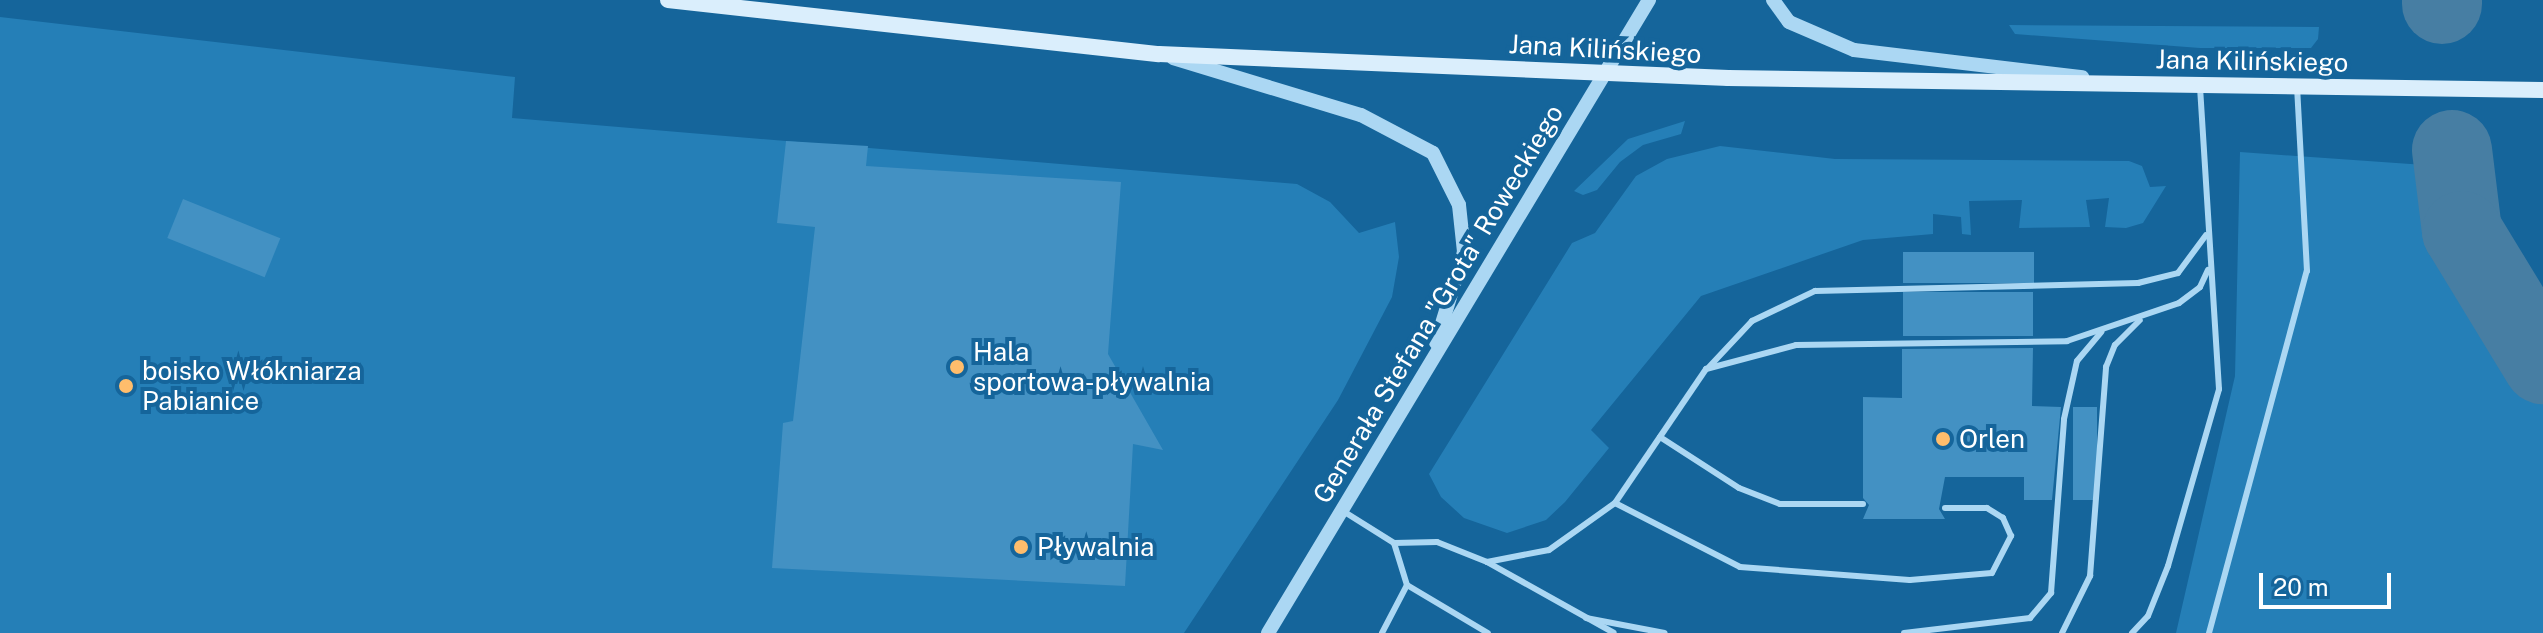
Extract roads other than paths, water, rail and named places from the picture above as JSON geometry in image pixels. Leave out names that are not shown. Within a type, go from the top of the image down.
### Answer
[{"type":"main road","name":"Jana Kilińskiego","points":[[668,0],[1159,54],[1604,73],[2543,90]]},
{"type":"street","name":"Generała Stefana \"Grota\" Roweckiego","points":[[1268,633],[1649,0]]},
{"type":"street","points":[[1773,0],[1789,22],[1854,50],[2142,84]]},
{"type":"street","points":[[1159,54],[1361,115],[1433,153],[1459,205],[1464,252],[1453,301],[1417,388]]},
{"type":"lane","points":[[2132,633],[2148,616],[2168,566],[2219,389],[2208,270],[2200,84]]},
{"type":"lane","points":[[2209,633],[2307,271],[2297,85]]},
{"type":"lane","points":[[1487,562],[1549,550],[1615,503],[1706,369],[1752,321],[1815,291],[2138,283],[2178,273],[2207,233]]},
{"type":"lane","points":[[1706,369],[1796,345],[2067,341],[2101,332],[2179,303],[2200,287],[2208,270]]},
{"type":"lane","points":[[2062,633],[2090,576],[2106,367],[2115,345],[2146,316]]},
{"type":"lane","points":[[1904,633],[2030,618],[2051,593],[2064,419],[2077,361],[2101,332]]},
{"type":"lane","points":[[1660,437],[1739,488],[1780,504],[1863,504]]},
{"type":"lane","points":[[1615,503],[1740,567],[1910,580],[1992,573],[2011,536],[2003,518],[1987,508],[1945,508]]},
{"type":"lane","points":[[1343,511],[1394,543],[1437,542],[1487,562],[1574,615],[1614,633]]},
{"type":"lane","points":[[1394,543],[1407,585],[1488,633]]},
{"type":"lane","points":[[1382,633],[1407,585]]},
{"type":"lane","points":[[1574,615],[1665,633]]},
{"type":"waterway","points":[[2452,150],[2462,231],[2543,364]]},
{"type":"place","name":"Hala sportowa-pływalnia","points":[[957,367]]},
{"type":"place","name":"boisko Włókniarza Pabianice","points":[[126,386]]},
{"type":"place","name":"Orlen","points":[[1943,439]]},
{"type":"place","name":"Pływalnia","points":[[1021,547]]}]
